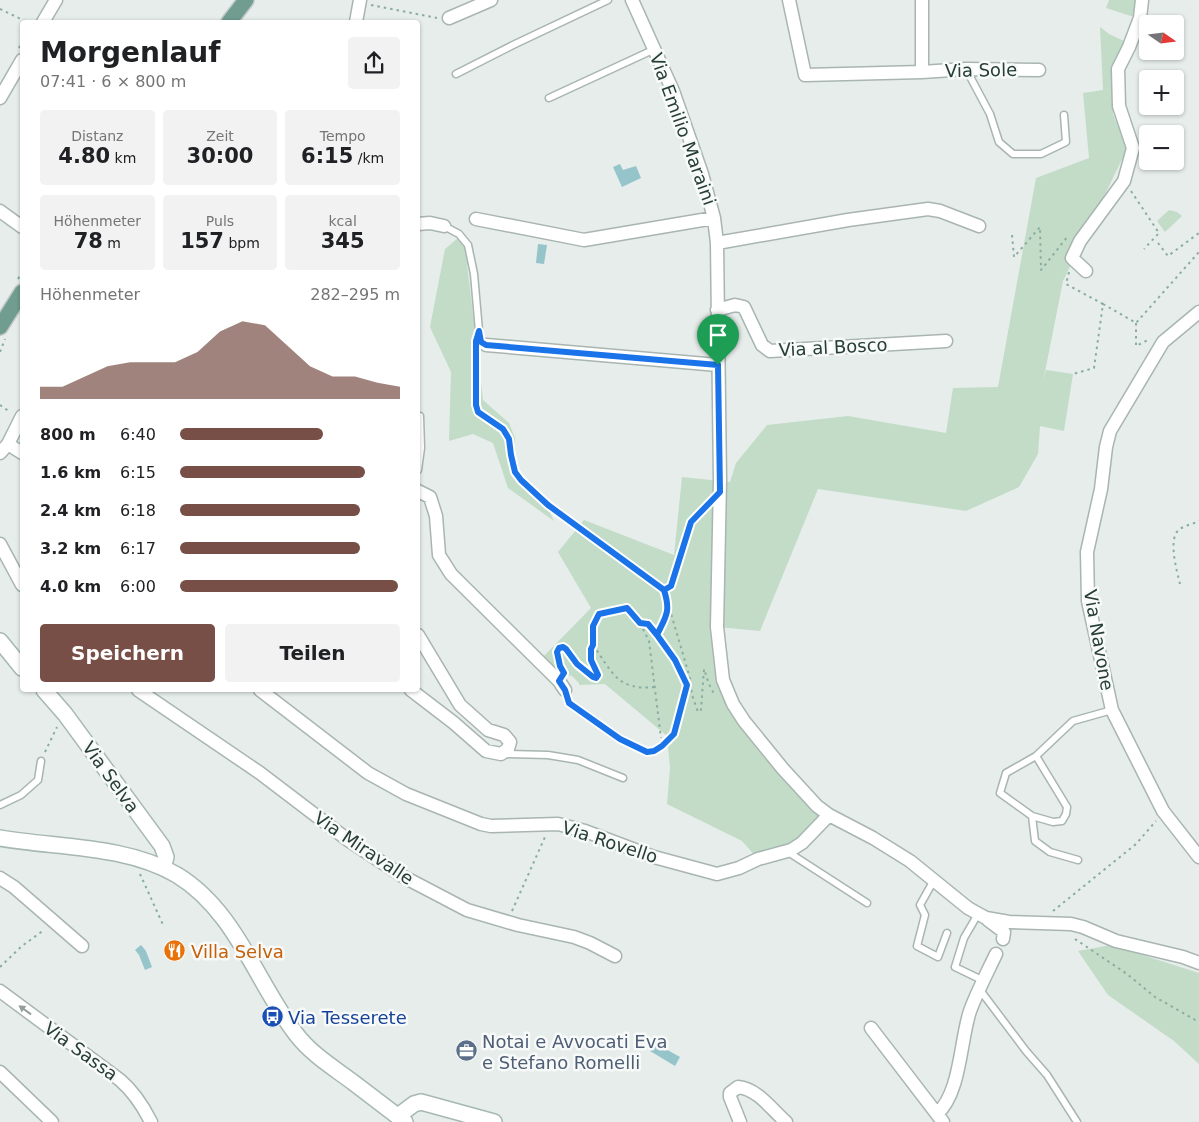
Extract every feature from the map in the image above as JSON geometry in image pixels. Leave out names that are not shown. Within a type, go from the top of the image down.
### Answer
[{"type":"main road","points":[[231,20],[246,0]]},
{"type":"main road","points":[[0,327],[20,295]]},
{"type":"main road","points":[[0,641],[20,666]]},
{"type":"main road","name":"Via Selva","points":[[46,692],[65,714],[162,846],[166,857],[163,868]]},
{"type":"main road","points":[[0,838],[130,856],[163,868],[177,876],[194,888],[221,915],[281,1014],[298,1036],[322,1059],[402,1119],[414,1104],[421,1102],[494,1122]]},
{"type":"street","points":[[44,20],[56,0]]},
{"type":"street","points":[[449,18],[491,0]]},
{"type":"street","name":"Via Emilio Maraini","points":[[632,0],[673,91],[702,174],[714,218],[717,243],[720,492],[718,627],[723,680],[733,704],[744,721],[783,770],[817,806],[829,815],[873,838],[910,861],[1004,935]]},
{"type":"street","name":"Via Sole","points":[[789,0],[805,75],[966,69],[1039,70]]},
{"type":"street","name":"Via Sole","points":[[922,0],[922,72]]},
{"type":"street","points":[[1086,271],[1072,258],[1080,241],[1124,181],[1133,148],[1119,106],[1118,69],[1140,18],[1142,0]]},
{"type":"street","points":[[356,20],[360,2]]},
{"type":"street","points":[[0,98],[20,63]]},
{"type":"street","points":[[717,243],[848,220],[928,209],[940,211],[979,226]]},
{"type":"street","points":[[0,211],[20,226]]},
{"type":"street","points":[[476,218],[584,240],[714,218]]},
{"type":"street","points":[[420,224],[430,223],[444,226]]},
{"type":"street","name":"Via al Bosco","points":[[717,310],[735,305],[744,307],[762,345],[770,351],[946,341]]},
{"type":"street","name":"Via Navone","points":[[1199,312],[1163,342],[1110,431],[1106,447],[1105,469],[1087,552],[1088,601],[1112,710],[1163,810],[1199,857]]},
{"type":"street","points":[[486,345],[718,365]]},
{"type":"street","points":[[20,420],[4,448],[20,452]]},
{"type":"street","points":[[420,492],[430,497],[436,516],[439,554],[451,574],[562,686]]},
{"type":"street","points":[[0,544],[20,581]]},
{"type":"street","points":[[414,692],[486,751],[501,754],[508,750],[510,742],[504,735],[488,730],[460,706],[420,639]]},
{"type":"street","name":"Via Miravalle","points":[[141,692],[260,773],[348,840],[404,877],[467,910],[574,938],[590,943],[615,956]]},
{"type":"street","name":"Via Rovello","points":[[263,692],[368,773],[406,794],[444,810],[491,826],[558,824],[585,831],[654,857],[717,874],[787,851],[802,843],[829,815]]},
{"type":"street","points":[[0,878],[14,887],[82,946]]},
{"type":"street","name":"Via Emilio Maraini","points":[[982,916],[1009,922],[1071,924],[1116,941],[1183,957],[1199,964]]},
{"type":"street","points":[[940,1118],[957,1071],[970,1012],[996,954]]},
{"type":"street","name":"Via Sassa","points":[[0,991],[120,1080],[143,1106],[151,1122]]},
{"type":"street","points":[[871,1028],[940,1118]]},
{"type":"street","points":[[0,1072],[52,1122]]},
{"type":"street","points":[[740,1122],[730,1097],[730,1093],[738,1087],[746,1088],[759,1096],[786,1122]]},
{"type":"lane","points":[[456,74],[512,45],[608,0]]},
{"type":"lane","points":[[549,98],[654,49]]},
{"type":"lane","points":[[966,69],[990,114],[999,142],[1012,154],[1041,154],[1066,142],[1064,114]]},
{"type":"lane","points":[[444,226],[458,234],[468,245],[474,274],[479,331],[481,342],[486,345]]},
{"type":"lane","points":[[420,416],[420,455]]},
{"type":"lane","points":[[562,686],[569,703],[620,739],[647,752],[654,751],[662,746]]},
{"type":"lane","points":[[1036,756],[1068,807],[1062,822],[1053,822],[1032,816],[1000,793],[1006,773],[1036,756],[1073,721],[1112,710]]},
{"type":"lane","points":[[501,754],[548,755],[578,760],[623,778]]},
{"type":"lane","points":[[0,805],[21,795],[38,780],[41,761]]},
{"type":"lane","points":[[1032,816],[1035,841],[1050,852],[1078,860]]},
{"type":"lane","points":[[787,851],[867,903]]},
{"type":"lane","points":[[934,880],[920,905],[925,915],[917,946],[938,957],[947,934]]},
{"type":"lane","points":[[982,916],[964,938],[955,967],[982,985],[1026,1051],[1047,1075],[1077,1122]]},
{"type":"path","points":[[360,2],[436,18],[449,18]]},
{"type":"path","points":[[0,9],[23,20]]},
{"type":"path","points":[[1124,181],[1159,233],[1144,249]]},
{"type":"path","points":[[1012,235],[1014,257],[1040,227],[1041,270],[1070,234]]},
{"type":"path","points":[[1158,243],[1168,256],[1199,233]]},
{"type":"path","points":[[1066,284],[1136,323],[1199,252]]},
{"type":"path","points":[[1073,374],[1094,368],[1103,304]]},
{"type":"path","points":[[479,331],[476,341],[476,405],[478,412],[503,429],[509,439],[515,472],[548,505],[664,590],[678,643],[690,678],[692,695]]},
{"type":"path","points":[[664,590],[671,586],[691,522],[720,492]]},
{"type":"path","points":[[1180,584],[1176,566],[1174,540],[1180,529],[1199,521]]},
{"type":"path","points":[[657,635],[669,606]]},
{"type":"path","points":[[562,686],[564,673],[560,666],[557,652],[559,648],[563,647],[566,649],[577,664],[596,678],[598,675],[591,660],[593,626],[599,614],[627,608],[640,623],[649,641],[662,746]]},
{"type":"path","points":[[640,623],[648,624],[675,660],[698,712],[701,710],[704,669],[709,684]]},
{"type":"path","points":[[593,645],[622,683],[643,688],[656,686]]},
{"type":"path","points":[[662,746],[674,734],[687,685]]},
{"type":"path","points":[[41,761],[61,718],[65,714]]},
{"type":"path","points":[[1050,914],[1136,844],[1146,834],[1163,810]]},
{"type":"path","points":[[507,922],[551,824]]},
{"type":"path","points":[[137,868],[164,927]]},
{"type":"path","points":[[0,967],[22,946],[45,929]]},
{"type":"path","points":[[1070,937],[1084,944],[1127,974],[1155,997],[1199,1022]]},
{"type":"green space","points":[[1109,0],[1137,0],[1137,18],[1106,8]]},
{"type":"green space","points":[[1100,27],[1109,34],[1126,42],[1115,69],[1113,114],[1127,149],[1063,281],[1043,382],[1046,370],[1073,374],[1064,431],[1040,426],[1038,454],[1019,487],[966,511],[818,489],[760,631],[718,627],[733,704],[829,815],[802,843],[758,859],[742,841],[667,804],[670,768],[667,736],[605,684],[579,685],[572,676],[560,673],[543,657],[591,608],[558,552],[584,520],[674,555],[682,477],[730,482],[736,463],[767,425],[848,416],[946,433],[953,388],[998,387],[1036,178],[1089,158],[1083,93],[1103,90]]},
{"type":"green space","points":[[1169,210],[1177,212],[1182,216],[1165,232],[1157,221]]},
{"type":"green space","points":[[458,238],[465,247],[483,400],[509,423],[515,438],[512,474],[546,504],[554,521],[508,488],[493,443],[473,434],[449,441],[451,372],[430,327],[445,249]]},
{"type":"green space","points":[[1111,945],[1199,973],[1199,1064],[1174,1041],[1108,995],[1078,951]]},
{"type":"water","points":[[620,164],[623,170],[636,166],[641,178],[622,187],[613,167]]},
{"type":"water","points":[[538,244],[547,245],[544,264],[536,263]]},
{"type":"water","points":[[141,945],[146,951],[152,967],[145,970],[135,950]]},
{"type":"water","points":[[655,1043],[680,1057],[675,1066],[650,1051]]},
{"type":"place","name":"Villa Selva","points":[[175,951]]},
{"type":"place","name":"Via Tesserete","points":[[272,1017]]},
{"type":"place","name":"Notai e Avvocati Eva e Stefano Romelli","points":[[466,1051]]},
{"type":"route","points":[[718,365],[486,345],[481,342],[479,331],[476,341],[476,405],[478,412],[503,429],[509,439],[515,472],[521,480],[548,505],[664,590],[669,606],[657,635],[675,660],[687,685],[674,734],[662,746],[654,751],[647,752],[620,739],[569,703],[565,690],[559,681],[564,673],[560,666],[557,652],[559,648],[563,647],[577,664],[596,678],[598,675],[591,660],[591,649],[593,645],[593,626],[599,614],[627,608],[640,623],[648,624],[657,635],[665,618],[669,606],[664,590],[671,586],[691,522],[720,492],[718,365]]}]
